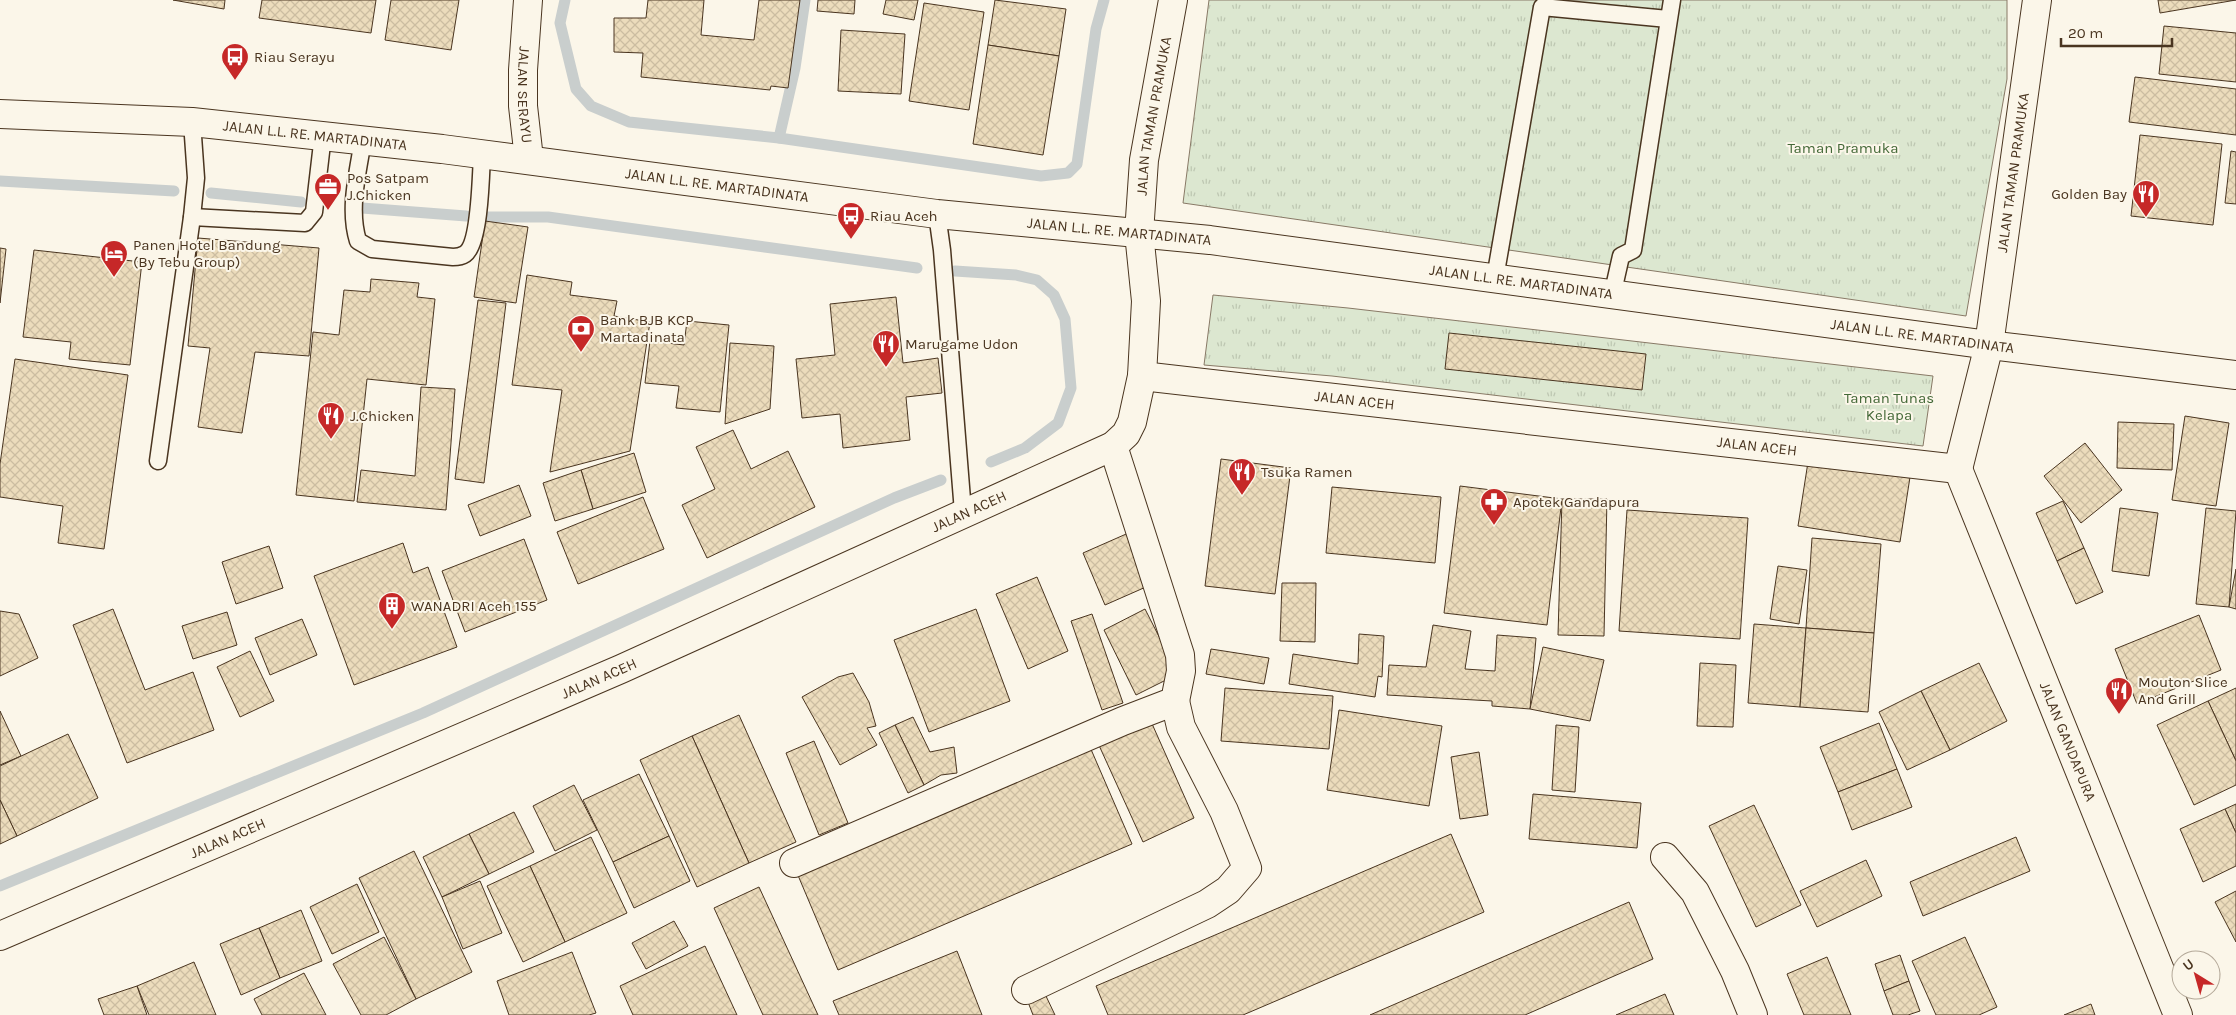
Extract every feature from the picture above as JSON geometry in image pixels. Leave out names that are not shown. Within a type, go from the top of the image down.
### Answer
[{"type":"main road","name":"JALAN SERAYU","points":[[528,0],[523,70],[523,106],[529,159]]},
{"type":"main road","name":"JALAN TAMAN PRAMUKA","points":[[1142,376],[1146,301],[1139,233],[1144,160],[1173,0]]},
{"type":"main road","name":"JALAN TAMAN PRAMUKA","points":[[1958,469],[1988,345],[2037,0]]},
{"type":"main road","name":"JALAN L.L. RE. MARTADINATA","points":[[0,114],[192,122],[529,159],[937,214],[1030,225],[1139,233],[1495,278],[1612,296],[1988,345],[2236,375]]},
{"type":"main road","name":"JALAN ACEH","points":[[0,936],[620,669],[963,512],[1113,446],[1126,434],[1132,422],[1142,376],[1958,469]]},
{"type":"main road","points":[[1026,990],[1207,904],[1228,890],[1247,868],[1224,811],[1181,727],[1176,701],[1181,671],[1180,655],[1113,446]]},
{"type":"main road","name":"JALAN GANDAPURA","points":[[1958,469],[2178,1015]]},
{"type":"main road","points":[[794,863],[1114,725],[1176,701]]},
{"type":"main road","points":[[1665,857],[1695,892],[1735,971],[1753,1015]]},
{"type":"lane","points":[[1612,296],[1621,256],[1634,250],[1672,0]]},
{"type":"lane","points":[[1495,278],[1542,7],[1668,19]]},
{"type":"lane","points":[[158,461],[196,178],[192,122]]},
{"type":"lane","points":[[192,217],[305,223],[314,212],[322,135]]},
{"type":"lane","points":[[363,140],[355,188],[354,229],[358,241],[372,250],[453,258],[465,254],[472,244],[479,206],[482,154]]},
{"type":"lane","points":[[937,214],[942,250],[963,512]]},
{"type":"green space","name":"Taman Pramuka","points":[[1209,0],[2007,0],[2007,79],[1966,316],[1183,203]]},
{"type":"green space","name":"Taman Tunas Kelapa","points":[[1213,295],[1348,308],[1933,376],[1923,446],[1332,376],[1204,365]]},
{"type":"building","points":[[173,0],[225,0],[224,9]]},
{"type":"building","points":[[262,0],[376,0],[371,33],[259,18]]},
{"type":"building","points":[[391,0],[459,0],[451,50],[385,40]]},
{"type":"building","points":[[648,0],[704,0],[701,35],[754,40],[759,0],[800,0],[788,88],[771,86],[770,90],[641,77],[643,53],[614,52],[614,18],[646,18]]},
{"type":"building","points":[[818,0],[855,0],[854,14],[817,11]]},
{"type":"building","points":[[886,0],[918,0],[914,20],[883,14]]},
{"type":"building","points":[[995,0],[1066,9],[1059,56],[988,45]]},
{"type":"building","points":[[2158,0],[2236,0],[2160,13]]},
{"type":"building","points":[[924,3],[984,12],[969,110],[909,101]]},
{"type":"building","points":[[2164,26],[2236,33],[2236,82],[2159,74]]},
{"type":"building","points":[[841,30],[905,34],[901,94],[838,91]]},
{"type":"building","points":[[988,45],[1059,56],[1043,155],[973,144]]},
{"type":"building","points":[[2135,77],[2236,89],[2236,135],[2129,122]]},
{"type":"building","points":[[2140,135],[2222,144],[2213,225],[2131,216]]},
{"type":"building","points":[[2231,151],[2236,152],[2236,204],[2225,203]]},
{"type":"building","points":[[485,221],[528,227],[516,303],[474,297]]},
{"type":"building","points":[[198,238],[319,248],[309,356],[255,352],[242,433],[198,427],[210,348],[188,346]]},
{"type":"building","points":[[0,248],[6,249],[0,303]]},
{"type":"building","points":[[34,250],[142,262],[130,365],[69,359],[71,342],[23,337]]},
{"type":"building","name":"Bank BJB KCP Martadinata","points":[[527,275],[572,282],[570,295],[617,301],[614,316],[650,322],[630,451],[550,472],[562,390],[512,385]]},
{"type":"building","name":"J.Chicken","points":[[371,279],[419,283],[417,297],[435,299],[426,385],[367,379],[354,501],[296,495],[313,332],[339,335],[344,290],[370,292]]},
{"type":"building","points":[[896,297],[903,363],[938,358],[942,393],[906,397],[910,440],[843,448],[840,414],[802,418],[796,359],[835,355],[830,304]]},
{"type":"building","points":[[478,300],[506,303],[484,483],[455,479]]},
{"type":"building","points":[[687,321],[729,325],[720,412],[676,408],[679,386],[645,383],[650,341],[684,345]]},
{"type":"building","points":[[1449,333],[1646,354],[1642,390],[1445,369]]},
{"type":"building","points":[[730,343],[774,346],[770,409],[725,424]]},
{"type":"building","points":[[15,359],[128,375],[104,549],[58,543],[63,506],[0,497],[0,464]]},
{"type":"building","points":[[421,387],[455,389],[446,510],[357,502],[361,470],[415,476]]},
{"type":"building","points":[[2185,416],[2229,423],[2216,506],[2172,500]]},
{"type":"building","points":[[2118,422],[2174,424],[2172,470],[2117,468]]},
{"type":"building","points":[[733,430],[751,469],[788,451],[815,507],[707,558],[682,505],[715,489],[696,447]]},
{"type":"building","points":[[2085,443],[2122,490],[2081,523],[2044,476]]},
{"type":"building","points":[[634,453],[646,492],[593,509],[581,470]]},
{"type":"building","points":[[1221,459],[1291,468],[1275,594],[1205,586]]},
{"type":"building","points":[[1808,462],[1910,477],[1900,542],[1798,526]]},
{"type":"building","points":[[581,470],[593,509],[555,521],[543,483]]},
{"type":"building","points":[[519,485],[531,516],[480,536],[468,505]]},
{"type":"building","points":[[1460,486],[1562,499],[1547,625],[1444,613]]},
{"type":"building","points":[[1332,487],[1441,497],[1435,563],[1326,553]]},
{"type":"building","points":[[643,497],[664,549],[578,584],[557,532]]},
{"type":"building","points":[[1562,499],[1607,499],[1604,636],[1558,635]]},
{"type":"building","points":[[2063,501],[2084,548],[2057,561],[2036,513]]},
{"type":"building","points":[[2120,508],[2158,513],[2149,576],[2112,571]]},
{"type":"building","points":[[2206,508],[2236,511],[2229,607],[2196,604]]},
{"type":"building","points":[[1627,510],[1748,518],[1740,639],[1619,631]]},
{"type":"building","points":[[1133,531],[1155,583],[1105,605],[1083,553]]},
{"type":"building","points":[[1812,538],[1881,544],[1874,633],[1806,628]]},
{"type":"building","points":[[524,539],[547,600],[465,632],[442,571]]},
{"type":"building","name":"WANADRI Aceh 155","points":[[403,543],[413,573],[428,567],[457,647],[354,685],[314,576]]},
{"type":"building","points":[[269,546],[283,588],[236,604],[222,562]]},
{"type":"building","points":[[2084,548],[2103,592],[2076,604],[2057,561]]},
{"type":"building","points":[[1778,566],[1807,570],[1799,624],[1770,619]]},
{"type":"building","points":[[2236,569],[2236,609],[2229,607]]},
{"type":"building","points":[[1037,577],[1068,651],[1028,669],[996,594]]},
{"type":"building","points":[[1282,583],[1316,583],[1315,642],[1280,641]]},
{"type":"building","points":[[113,609],[145,690],[193,672],[214,730],[127,763],[73,625]]},
{"type":"building","points":[[976,609],[1010,701],[929,732],[894,640]]},
{"type":"building","points":[[1145,609],[1178,674],[1136,695],[1104,630]]},
{"type":"building","points":[[0,611],[19,614],[38,658],[0,676]]},
{"type":"building","points":[[227,612],[237,645],[193,659],[182,626]]},
{"type":"building","points":[[1092,614],[1123,703],[1102,710],[1071,621]]},
{"type":"building","points":[[2199,615],[2221,670],[2137,704],[2115,649]]},
{"type":"building","points":[[302,619],[317,655],[270,675],[255,638]]},
{"type":"building","points":[[1754,624],[1806,628],[1800,707],[1748,703]]},
{"type":"building","points":[[1433,625],[1471,631],[1465,669],[1495,671],[1497,635],[1536,638],[1530,709],[1492,706],[1492,701],[1387,695],[1389,665],[1426,667]]},
{"type":"building","points":[[1806,628],[1874,633],[1868,712],[1800,707]]},
{"type":"building","points":[[1359,634],[1384,636],[1382,677],[1378,676],[1375,697],[1289,684],[1293,654],[1358,664]]},
{"type":"building","points":[[1543,647],[1604,660],[1590,721],[1530,709]]},
{"type":"building","points":[[1211,649],[1269,658],[1264,684],[1206,674]]},
{"type":"building","points":[[250,651],[274,701],[240,717],[217,667]]},
{"type":"building","points":[[1700,663],[1736,665],[1733,727],[1697,726]]},
{"type":"building","points":[[1979,663],[2007,721],[1950,750],[1921,691]]},
{"type":"building","points":[[853,673],[869,702],[876,726],[867,728],[877,745],[840,765],[802,697],[838,677]]},
{"type":"building","points":[[1225,688],[1333,696],[1329,749],[1221,741]]},
{"type":"building","points":[[2236,688],[2236,761],[2208,701]]},
{"type":"building","points":[[1921,691],[1950,750],[1907,770],[1879,712]]},
{"type":"building","points":[[2208,701],[2236,761],[2236,785],[2194,805],[2157,725]]},
{"type":"building","points":[[1339,710],[1442,726],[1429,806],[1327,790]]},
{"type":"building","points":[[0,711],[21,756],[0,765]]},
{"type":"building","points":[[739,715],[796,842],[749,863],[692,736]]},
{"type":"building","points":[[913,717],[930,752],[954,747],[957,773],[941,775],[924,785],[895,725]]},
{"type":"building","points":[[1149,717],[1194,818],[1143,842],[1097,741]]},
{"type":"building","points":[[1879,723],[1897,769],[1838,792],[1820,747]]},
{"type":"building","points":[[895,725],[924,785],[908,793],[879,733]]},
{"type":"building","points":[[1556,725],[1579,727],[1575,792],[1552,790]]},
{"type":"building","points":[[68,734],[98,798],[17,836],[0,800],[0,766]]},
{"type":"building","points":[[692,736],[749,863],[697,887],[640,760]]},
{"type":"building","points":[[814,741],[848,823],[819,835],[786,753]]},
{"type":"building","points":[[1090,747],[1132,844],[838,970],[797,873]]},
{"type":"building","points":[[1479,752],[1488,815],[1460,819],[1451,757]]},
{"type":"building","points":[[1897,769],[1912,807],[1852,830],[1838,792]]},
{"type":"building","points":[[639,774],[669,836],[613,862],[583,800]]},
{"type":"building","points":[[574,785],[597,830],[555,851],[533,806]]},
{"type":"building","points":[[1533,794],[1641,803],[1637,848],[1529,839]]},
{"type":"building","points":[[0,800],[17,836],[0,844]]},
{"type":"building","points":[[2236,804],[2236,833],[2225,809]]},
{"type":"building","points":[[1754,805],[1801,905],[1756,927],[1709,826]]},
{"type":"building","points":[[2225,809],[2236,833],[2236,866],[2203,882],[2180,829]]},
{"type":"building","points":[[514,812],[534,852],[489,874],[469,834]]},
{"type":"building","points":[[469,834],[489,874],[442,897],[423,857]]},
{"type":"building","points":[[1451,834],[1484,912],[1243,1015],[1108,1015],[1096,986]]},
{"type":"building","points":[[669,836],[690,881],[634,908],[613,862]]},
{"type":"building","points":[[591,837],[627,913],[565,942],[530,866]]},
{"type":"building","points":[[2016,837],[2030,871],[1923,916],[1910,882]]},
{"type":"building","points":[[414,851],[472,972],[416,999],[359,878]]},
{"type":"building","points":[[1866,860],[1882,896],[1817,927],[1800,891]]},
{"type":"building","points":[[530,866],[565,942],[523,962],[487,886]]},
{"type":"building","points":[[480,881],[502,933],[463,949],[442,897]]},
{"type":"building","points":[[357,884],[379,932],[332,954],[310,907]]},
{"type":"building","points":[[759,887],[818,1015],[763,1015],[714,908]]},
{"type":"building","points":[[2236,891],[2236,942],[2215,902]]},
{"type":"building","points":[[1629,902],[1653,959],[1525,1015],[1370,1015]]},
{"type":"building","points":[[301,910],[322,961],[280,978],[259,928]]},
{"type":"building","points":[[674,921],[688,946],[646,969],[632,943]]},
{"type":"building","points":[[259,928],[280,978],[241,995],[220,944]]},
{"type":"building","points":[[384,937],[416,999],[386,1015],[361,1015],[333,964]]},
{"type":"building","points":[[1965,937],[1997,1007],[1979,1015],[1936,1015],[1912,961]]},
{"type":"building","points":[[705,946],[737,1015],[633,1015],[620,986]]},
{"type":"building","points":[[957,951],[982,1015],[839,1015],[833,1001]]},
{"type":"building","points":[[572,952],[596,1013],[589,1015],[509,1015],[497,981]]},
{"type":"building","points":[[1900,955],[1909,981],[1884,991],[1875,964]]},
{"type":"building","points":[[1827,957],[1851,1015],[1804,1015],[1787,974]]},
{"type":"building","points":[[194,962],[216,1015],[149,1015],[137,986]]},
{"type":"building","points":[[304,973],[326,1015],[262,1015],[254,999]]},
{"type":"building","points":[[1909,981],[1920,1011],[1908,1015],[1893,1015],[1884,991]]},
{"type":"building","points":[[137,986],[147,1015],[104,1015],[98,999]]},
{"type":"building","points":[[1045,994],[1055,1015],[1033,1015],[1028,1002]]},
{"type":"building","points":[[1665,994],[1674,1015],[1616,1015]]},
{"type":"building","points":[[2091,1004],[2095,1015],[2064,1015]]},
{"type":"waterway","points":[[565,0],[560,23],[576,89],[591,106],[629,122],[779,138],[1041,176],[1068,173],[1077,164],[1096,29],[1104,0]]},
{"type":"waterway","points":[[779,138],[795,68],[805,0]]},
{"type":"waterway","points":[[0,181],[174,191]]},
{"type":"waterway","points":[[211,193],[301,202]]},
{"type":"waterway","points":[[362,208],[466,216]]},
{"type":"waterway","points":[[485,217],[548,217],[917,268]]},
{"type":"waterway","points":[[955,271],[1016,275],[1037,280],[1054,295],[1065,319],[1071,388],[1058,423],[1025,448],[991,462]]},
{"type":"waterway","points":[[0,886],[423,713],[894,498],[941,480]]},
{"type":"place","name":"Riau Serayu","points":[[235,81]]},
{"type":"place","name":"Pos Satpam J.Chicken","points":[[328,211]]},
{"type":"place","name":"Golden Bay","points":[[2146,218]]},
{"type":"place","name":"Riau Aceh","points":[[851,240]]},
{"type":"place","name":"Panen Hotel Bandung (By Tebu Group)","points":[[114,278]]},
{"type":"place","name":"Bank BJB KCP Martadinata","points":[[581,353]]},
{"type":"place","name":"Marugame Udon","points":[[886,368]]},
{"type":"place","name":"J.Chicken","points":[[331,440]]},
{"type":"place","name":"Tsuka Ramen","points":[[1242,496]]},
{"type":"place","name":"Apotek Gandapura","points":[[1494,526]]},
{"type":"place","name":"WANADRI Aceh 155","points":[[392,630]]},
{"type":"place","name":"Mouton Slice And Grill","points":[[2119,715]]}]
